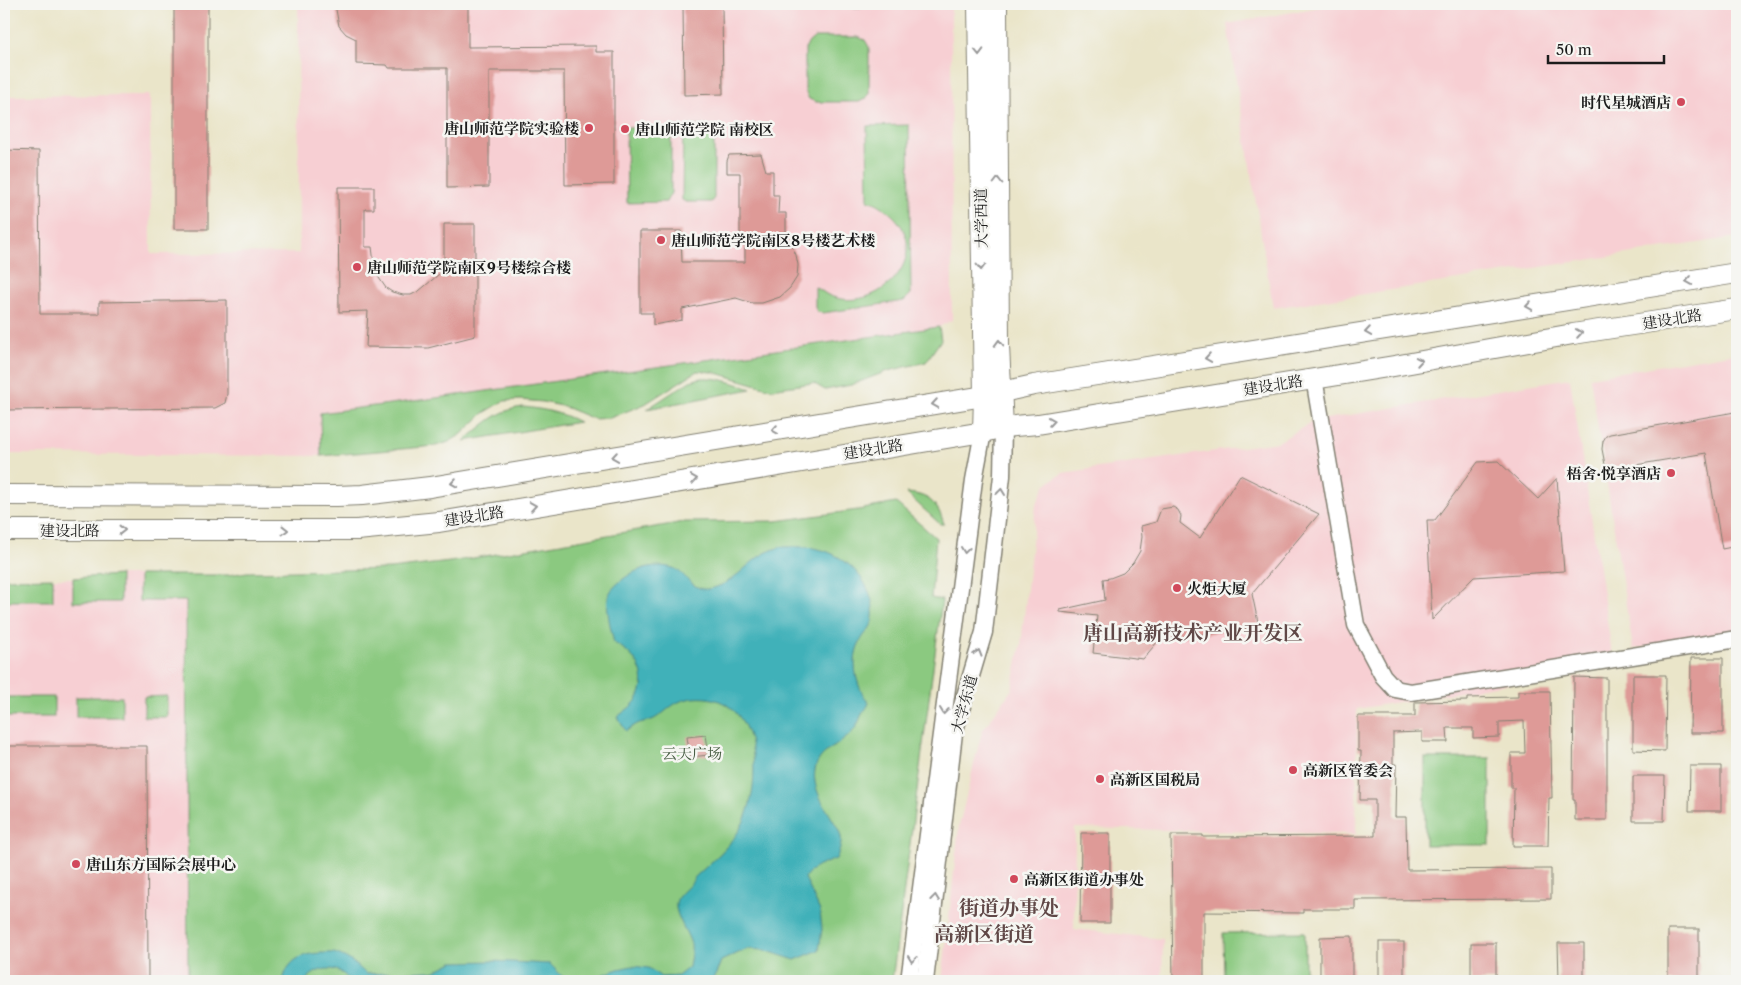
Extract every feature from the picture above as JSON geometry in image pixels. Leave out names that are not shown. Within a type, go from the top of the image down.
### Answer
[{"type":"main road","name":"大学西道","points":[[978,4],[992,394],[1003,427]]},
{"type":"main road","name":"大学西道","points":[[982,432],[992,394],[998,346],[997,4]]},
{"type":"main road","points":[[4,495],[329,496],[395,492],[992,394],[1064,380],[1737,274]]},
{"type":"main road","name":"建设北路","points":[[4,530],[357,530],[439,522],[1003,427],[1038,424],[1573,334],[1737,309]]},
{"type":"street","points":[[1314,378],[1352,610],[1356,625],[1383,676],[1394,689],[1410,692],[1737,639]]},
{"type":"street","name":"大学东道","points":[[925,981],[954,733],[984,632],[1002,476],[1003,427]]},
{"type":"street","name":"大学东道","points":[[909,981],[974,480],[982,432]]},
{"type":"shaded area","name":"唐山师范学院 南校区","points":[[298,4],[951,4],[952,320],[939,327],[320,413],[321,456],[4,454],[4,96],[150,95],[151,254],[299,253]]},
{"type":"shaded area","points":[[1336,4],[1737,4],[1737,237],[1273,308],[1227,24]]},
{"type":"shaded area","name":"梧舍·悦享酒店","points":[[1737,353],[1737,632],[1633,649],[1590,377]]},
{"type":"shaded area","points":[[1570,378],[1614,666],[1357,709],[1356,834],[1075,828],[1074,929],[1163,939],[1162,981],[942,981],[959,826],[982,731],[1012,689],[1021,645],[1036,505],[1046,484],[1063,473],[1278,442],[1314,421]]},
{"type":"shaded area","points":[[186,575],[188,981],[4,981],[4,579]]},
{"type":"green space","points":[[815,4],[864,4],[861,7],[815,8]]},
{"type":"green space","points":[[815,37],[858,37],[865,40],[869,47],[869,93],[865,99],[859,102],[816,102],[809,99],[805,91],[805,49]]},
{"type":"green space","points":[[909,125],[911,294],[904,301],[823,313],[817,312],[815,307],[815,287],[828,295],[846,300],[865,297],[881,290],[895,278],[904,263],[907,247],[903,230],[891,214],[878,204],[868,200],[867,126]]},
{"type":"green space","points":[[688,126],[710,126],[714,128],[714,198],[711,202],[686,202],[682,200],[683,131]]},
{"type":"green space","points":[[661,127],[666,129],[671,135],[671,193],[666,202],[627,203],[626,128]]},
{"type":"green space","points":[[939,327],[941,340],[926,362],[888,371],[851,385],[825,390],[813,383],[771,389],[713,372],[697,371],[645,404],[610,418],[594,419],[565,407],[543,402],[504,401],[484,413],[462,434],[449,442],[436,446],[321,456],[320,413]]},
{"type":"green space","points":[[701,378],[720,379],[751,389],[647,409],[690,381]]},
{"type":"green space","points":[[523,407],[551,412],[579,422],[464,441],[498,415]]},
{"type":"green space","points":[[906,493],[920,495],[931,501],[939,510],[944,524],[940,524]]},
{"type":"green space","name":"云天广场","points":[[896,503],[936,538],[931,598],[942,600],[892,981],[188,981],[186,601],[139,601],[139,575],[228,575],[247,572],[390,569],[450,562],[684,522],[776,521]]},
{"type":"green space","points":[[120,575],[120,602],[73,602],[73,578]]},
{"type":"green space","points":[[53,578],[53,601],[4,601],[4,579]]},
{"type":"green space","points":[[167,696],[167,717],[144,717],[144,697]]},
{"type":"green space","points":[[5,697],[54,697],[54,717],[5,717]]},
{"type":"green space","points":[[76,697],[122,697],[122,717],[76,717]]},
{"type":"green space","points":[[1425,758],[1490,758],[1490,845],[1425,845]]},
{"type":"green space","points":[[1305,932],[1305,981],[1224,981],[1223,933]]},
{"type":"water","points":[[780,547],[813,548],[841,558],[860,576],[867,587],[873,611],[871,626],[860,642],[855,657],[858,682],[864,697],[869,703],[849,736],[823,755],[815,770],[817,790],[839,830],[841,840],[836,859],[810,871],[805,878],[820,911],[822,929],[819,950],[795,960],[764,950],[747,949],[721,961],[711,981],[350,981],[340,972],[328,969],[316,972],[305,981],[283,981],[285,973],[293,962],[298,958],[317,953],[336,953],[349,960],[366,974],[433,972],[453,962],[492,961],[550,964],[563,977],[591,979],[632,966],[649,968],[661,977],[678,976],[689,967],[691,944],[677,912],[677,899],[694,878],[729,845],[744,821],[750,803],[753,783],[754,762],[750,741],[743,723],[731,708],[715,700],[693,698],[680,701],[654,719],[639,723],[626,731],[617,717],[636,701],[642,689],[643,681],[634,658],[614,643],[608,614],[608,597],[614,587],[628,576],[652,566],[673,568],[702,589],[722,585],[762,555]]},
{"type":"building","points":[[174,4],[208,4],[208,229],[174,229]]},
{"type":"building","name":"唐山师范学院实验楼","points":[[335,4],[468,4],[468,47],[596,46],[596,52],[614,52],[614,184],[565,185],[564,71],[489,71],[489,187],[447,188],[447,68],[389,68],[387,65],[356,64],[356,39],[346,34],[339,26]]},
{"type":"building","points":[[683,4],[722,4],[723,94],[684,95]]},
{"type":"building","points":[[4,150],[39,151],[40,314],[99,314],[99,302],[227,300],[227,394],[225,403],[215,408],[4,410]]},
{"type":"building","name":"唐山师范学院南区8号楼艺术楼","points":[[761,154],[766,171],[773,171],[773,195],[779,195],[778,213],[786,213],[786,240],[791,244],[796,255],[798,265],[797,277],[790,288],[780,297],[762,303],[752,303],[736,298],[682,309],[682,320],[653,325],[653,313],[640,313],[640,231],[681,231],[682,262],[745,262],[745,235],[740,235],[740,173],[727,173],[727,161],[729,155]]},
{"type":"building","name":"唐山师范学院南区9号楼综合楼","points":[[338,187],[374,187],[374,209],[365,209],[365,247],[372,247],[374,263],[379,278],[386,288],[403,295],[411,295],[419,291],[444,270],[444,224],[475,224],[475,336],[428,348],[366,347],[368,311],[339,312]]},
{"type":"building","points":[[1735,412],[1737,423],[1737,546],[1722,549],[1706,453],[1606,470],[1602,449],[1603,441],[1610,434]]},
{"type":"building","points":[[1498,461],[1538,499],[1557,478],[1564,571],[1474,577],[1432,620],[1427,520],[1435,520],[1478,462]]},
{"type":"building","name":"火炬大厦","points":[[1240,475],[1319,514],[1252,594],[1259,627],[1159,640],[1143,659],[1093,653],[1097,616],[1060,612],[1060,610],[1105,600],[1103,579],[1123,573],[1133,563],[1140,551],[1141,526],[1156,522],[1161,509],[1173,507],[1178,510],[1181,516],[1180,523],[1200,538]]},
{"type":"building","points":[[1691,658],[1723,658],[1723,733],[1690,733]]},
{"type":"building","points":[[1633,675],[1666,675],[1665,751],[1633,750]]},
{"type":"building","points":[[1574,677],[1607,678],[1607,820],[1575,820],[1575,799],[1573,799]]},
{"type":"building","points":[[1518,691],[1550,691],[1552,798],[1549,798],[1548,846],[1513,846],[1514,788],[1511,788],[1511,753],[1525,753],[1524,721],[1499,722],[1499,737],[1473,738],[1473,728],[1447,728],[1448,742],[1422,742],[1422,732],[1393,733],[1393,764],[1396,764],[1395,817],[1406,817],[1407,870],[1551,869],[1551,899],[1355,900],[1355,909],[1303,909],[1303,913],[1204,912],[1204,981],[1173,981],[1171,835],[1203,835],[1203,837],[1375,836],[1375,800],[1360,800],[1361,751],[1358,751],[1358,716],[1415,716],[1415,702],[1467,701],[1467,698],[1518,697]]},
{"type":"building","points":[[706,735],[709,755],[690,757],[687,737]]},
{"type":"building","name":"唐山东方国际会展中心","points":[[4,746],[147,746],[148,981],[4,981]]},
{"type":"building","points":[[1690,766],[1721,766],[1721,811],[1689,811]]},
{"type":"building","points":[[1633,776],[1665,776],[1664,821],[1633,821]]},
{"type":"building","points":[[1081,833],[1110,833],[1110,923],[1080,923]]},
{"type":"building","points":[[1668,929],[1699,929],[1699,981],[1668,981]]},
{"type":"building","points":[[1352,936],[1352,981],[1320,981],[1320,937]]},
{"type":"building","points":[[1379,942],[1404,942],[1404,981],[1379,981]]},
{"type":"building","points":[[1471,943],[1496,943],[1496,981],[1471,981]]},
{"type":"building","points":[[1558,943],[1584,943],[1584,981],[1559,981]]},
{"type":"place","name":"时代星城酒店","points":[[1681,102]]},
{"type":"place","name":"唐山师范学院实验楼","points":[[589,128]]},
{"type":"place","name":"唐山师范学院 南校区","points":[[625,129]]},
{"type":"place","name":"唐山师范学院南区8号楼艺术楼","points":[[661,240]]},
{"type":"place","name":"唐山师范学院南区9号楼综合楼","points":[[357,267]]},
{"type":"place","name":"梧舍·悦享酒店","points":[[1671,473]]},
{"type":"place","name":"火炬大厦","points":[[1177,588]]},
{"type":"place","name":"高新区管委会","points":[[1293,770]]},
{"type":"place","name":"高新区国税局","points":[[1100,779]]},
{"type":"place","name":"唐山东方国际会展中心","points":[[76,864]]},
{"type":"place","name":"高新区街道办事处","points":[[1014,879]]},
{"type":"district","name":"唐山高新技术产业开发区","points":[[1193,633]]},
{"type":"district","name":"街道办事处","points":[[1009,908]]},
{"type":"district","name":"高新区街道","points":[[984,934]]}]
